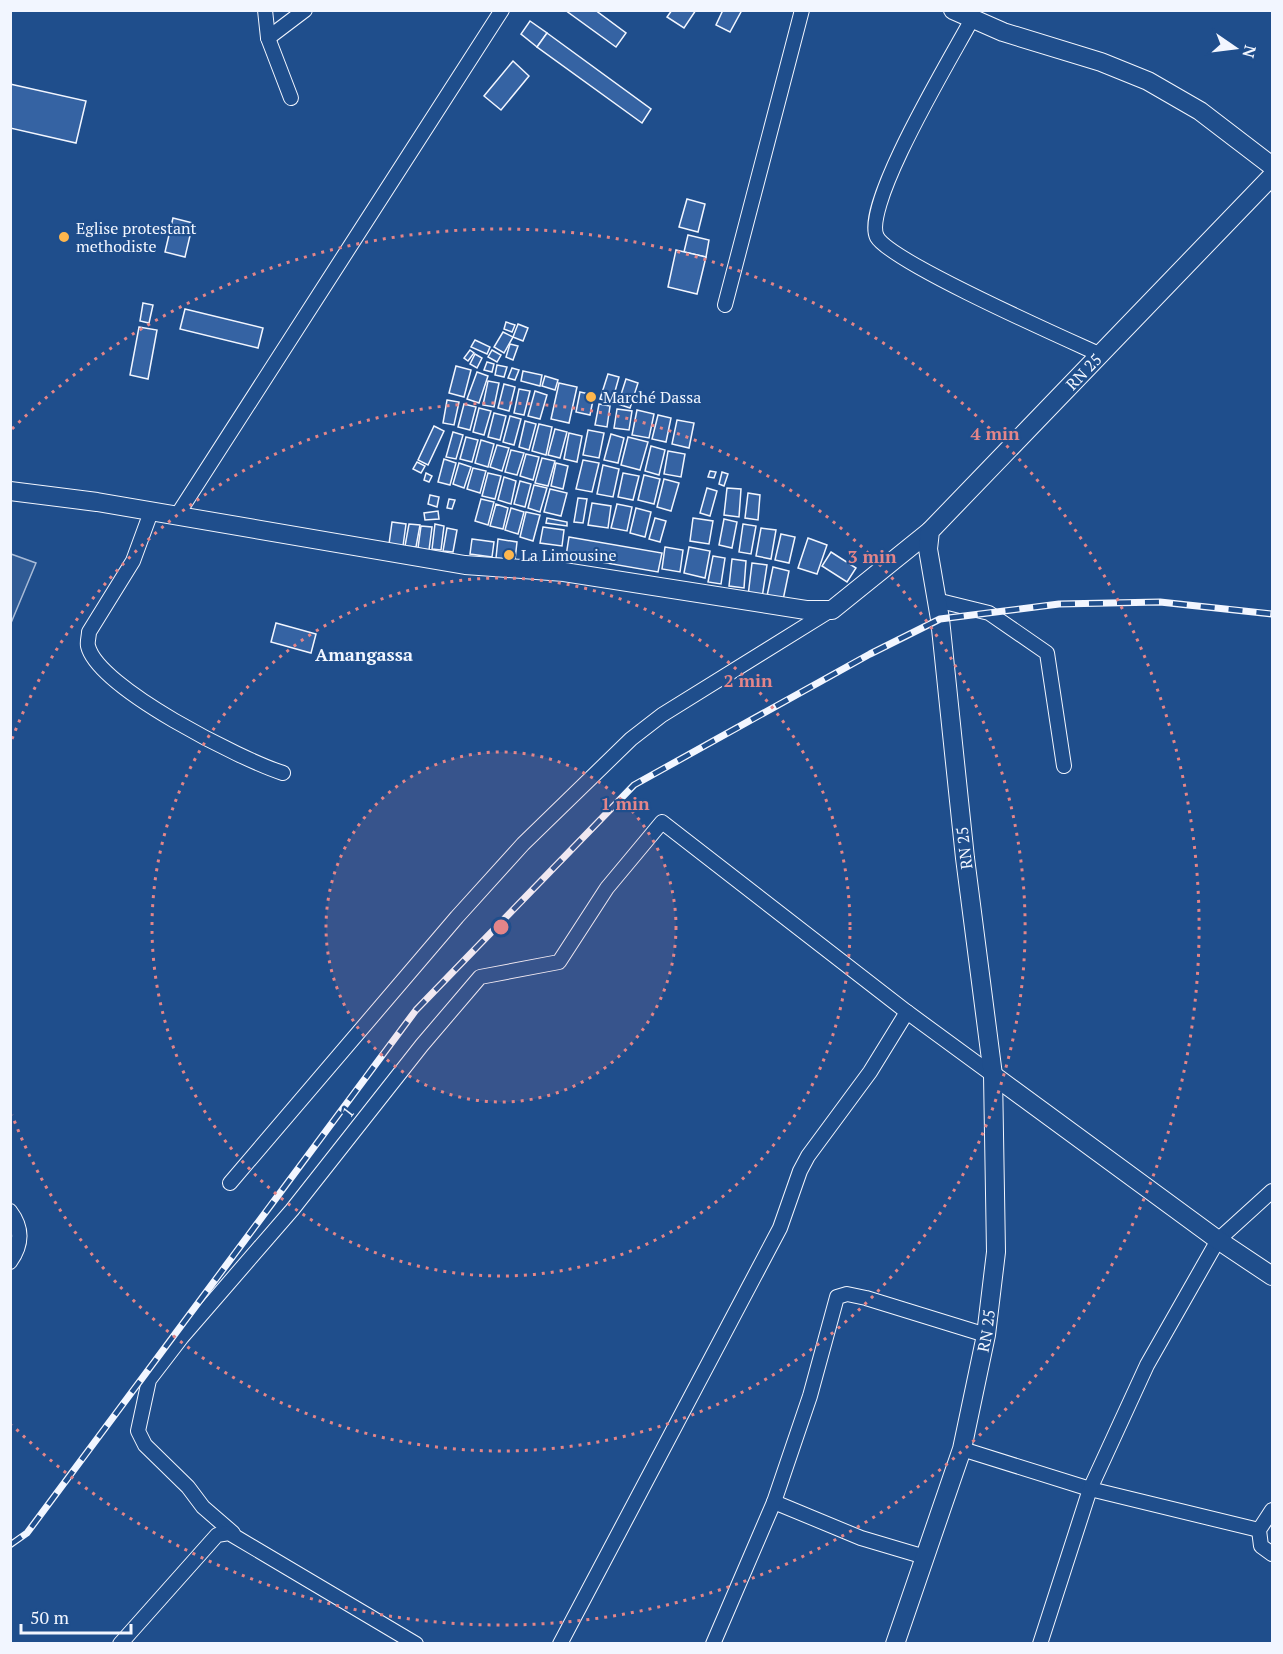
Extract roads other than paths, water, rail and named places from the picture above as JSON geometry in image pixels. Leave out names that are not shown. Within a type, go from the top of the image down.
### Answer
[{"type":"main road","points":[[953,10],[1043,46],[1101,62],[1148,81],[1200,111],[1272,166]]},
{"type":"main road","name":"RN 25","points":[[895,1644],[962,1449],[986,1335],[996,1252],[993,1075],[928,549],[930,531],[1272,176]]},
{"type":"main road","points":[[10,491],[151,512],[465,565],[564,572],[787,607],[832,610],[930,531]]},
{"type":"main road","points":[[993,1075],[1218,1240],[1272,1276]]},
{"type":"street","points":[[265,10],[268,38],[291,98]]},
{"type":"street","points":[[268,38],[305,10]]},
{"type":"street","points":[[176,517],[502,10]]},
{"type":"street","points":[[725,306],[802,10]]},
{"type":"street","points":[[972,19],[911,129],[890,176],[874,225],[878,238],[893,251],[972,294],[1101,355]]},
{"type":"street","points":[[151,512],[133,561],[89,632],[88,645],[96,660],[140,698],[226,750],[283,773]]},
{"type":"street","points":[[936,600],[989,613],[1047,653],[1064,766]]},
{"type":"street","points":[[230,1184],[456,917],[523,844],[631,739],[662,715],[832,610]]},
{"type":"street","name":"1","points":[[233,1533],[203,1507],[188,1487],[145,1445],[138,1431],[149,1380],[175,1346],[292,1210],[422,1045],[480,977],[559,962],[607,888],[662,822],[907,1012]]},
{"type":"street","points":[[560,1644],[780,1228],[800,1171],[870,1072],[907,1012],[993,1075]]},
{"type":"street","points":[[1040,1644],[1090,1489],[1147,1365],[1218,1240],[1272,1191]]},
{"type":"street","points":[[10,1211],[18,1222],[20,1233],[17,1252],[10,1262]]},
{"type":"street","points":[[713,1644],[774,1502],[810,1395],[837,1297],[848,1294],[866,1298],[986,1335]]},
{"type":"street","points":[[962,1449],[1090,1489],[1259,1530]]},
{"type":"street","points":[[774,1502],[861,1538],[926,1557]]},
{"type":"street","points":[[1272,1510],[1259,1530],[1261,1546],[1272,1554]]},
{"type":"street","points":[[120,1644],[217,1534],[233,1533],[416,1644]]},
{"type":"railway","points":[[10,1545],[27,1533],[416,1010],[634,785],[870,654],[940,619],[1059,604],[1160,602],[1272,614]]},
{"type":"place","name":"Eglise protestant methodiste","points":[[64,237]]},
{"type":"place","name":"Marché Dassa","points":[[591,397]]},
{"type":"place","name":"La Limousine","points":[[509,555]]},
{"type":"district","name":"Amangassa","points":[[364,654]]}]
